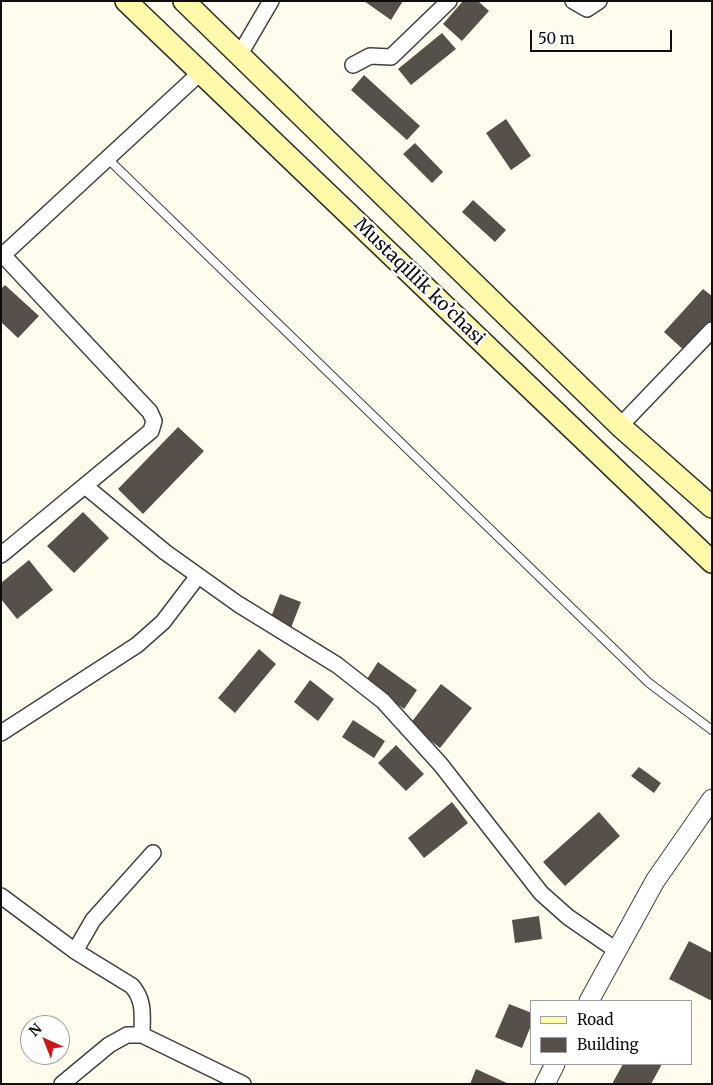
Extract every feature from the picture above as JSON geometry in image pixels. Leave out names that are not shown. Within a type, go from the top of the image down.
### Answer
[{"type":"main road","name":"Mustaqillik ko’chasi","points":[[126,1],[712,562]]},
{"type":"main road","points":[[184,1],[620,426],[712,507]]},
{"type":"street","points":[[240,54],[271,1]]},
{"type":"street","points":[[353,65],[370,56],[391,56],[450,1]]},
{"type":"street","points":[[573,1],[587,9],[599,1]]},
{"type":"street","points":[[1,555],[151,431],[154,421],[150,412],[2,254],[201,72]]},
{"type":"street","points":[[620,426],[712,330]]},
{"type":"street","points":[[85,486],[165,552],[198,576],[238,604],[337,665],[383,701],[441,765],[541,893],[568,917],[616,950]]},
{"type":"street","points":[[1,733],[137,646],[163,622],[198,576]]},
{"type":"street","points":[[590,1000],[655,881],[712,799]]},
{"type":"street","points":[[75,951],[93,920],[153,852]]},
{"type":"street","points":[[1,896],[75,951],[132,986],[139,994],[142,1004],[142,1035]]},
{"type":"street","points":[[62,1084],[109,1045],[127,1035],[142,1035],[243,1084]]},
{"type":"street","points":[[545,1084],[555,1065]]},
{"type":"lane","points":[[108,158],[649,683],[712,730]]},
{"type":"building","points":[[364,1],[403,1],[391,20]]},
{"type":"building","points":[[463,1],[478,1],[489,11],[462,41],[443,24]]},
{"type":"building","points":[[442,33],[456,49],[411,85],[398,69]]},
{"type":"building","points":[[364,75],[420,126],[407,140],[351,90]]},
{"type":"building","points":[[506,119],[531,156],[511,170],[486,133]]},
{"type":"building","points":[[415,143],[443,172],[432,183],[403,154]]},
{"type":"building","points":[[473,200],[506,230],[495,242],[462,212]]},
{"type":"building","points":[[5,285],[39,316],[18,338],[1,322],[1,289]]},
{"type":"building","points":[[703,289],[712,296],[712,325],[687,353],[664,332]]},
{"type":"building","points":[[178,427],[204,451],[143,514],[118,489]]},
{"type":"building","points":[[83,512],[109,538],[74,573],[47,546]]},
{"type":"building","points":[[29,560],[53,590],[17,619],[1,599],[1,583]]},
{"type":"building","points":[[280,594],[301,602],[289,633],[268,625]]},
{"type":"building","points":[[259,649],[276,664],[235,713],[218,698]]},
{"type":"building","points":[[378,662],[417,690],[404,709],[365,682]]},
{"type":"building","points":[[310,680],[334,699],[318,721],[294,702]]},
{"type":"building","points":[[441,684],[472,708],[440,748],[410,724]]},
{"type":"building","points":[[353,720],[385,741],[374,758],[342,737]]},
{"type":"building","points":[[396,745],[424,774],[406,791],[378,763]]},
{"type":"building","points":[[639,767],[661,783],[654,793],[631,776]]},
{"type":"building","points":[[452,802],[468,823],[424,858],[408,838]]},
{"type":"building","points":[[599,812],[620,836],[565,886],[543,862]]},
{"type":"building","points":[[539,916],[542,939],[515,943],[512,920]]},
{"type":"building","points":[[689,941],[712,953],[712,1001],[669,979]]},
{"type":"building","points":[[509,1004],[530,1012],[530,1028],[522,1048],[495,1037]]},
{"type":"building","points":[[622,1065],[661,1065],[651,1084],[612,1084]]},
{"type":"building","points":[[476,1069],[509,1084],[470,1084]]}]
